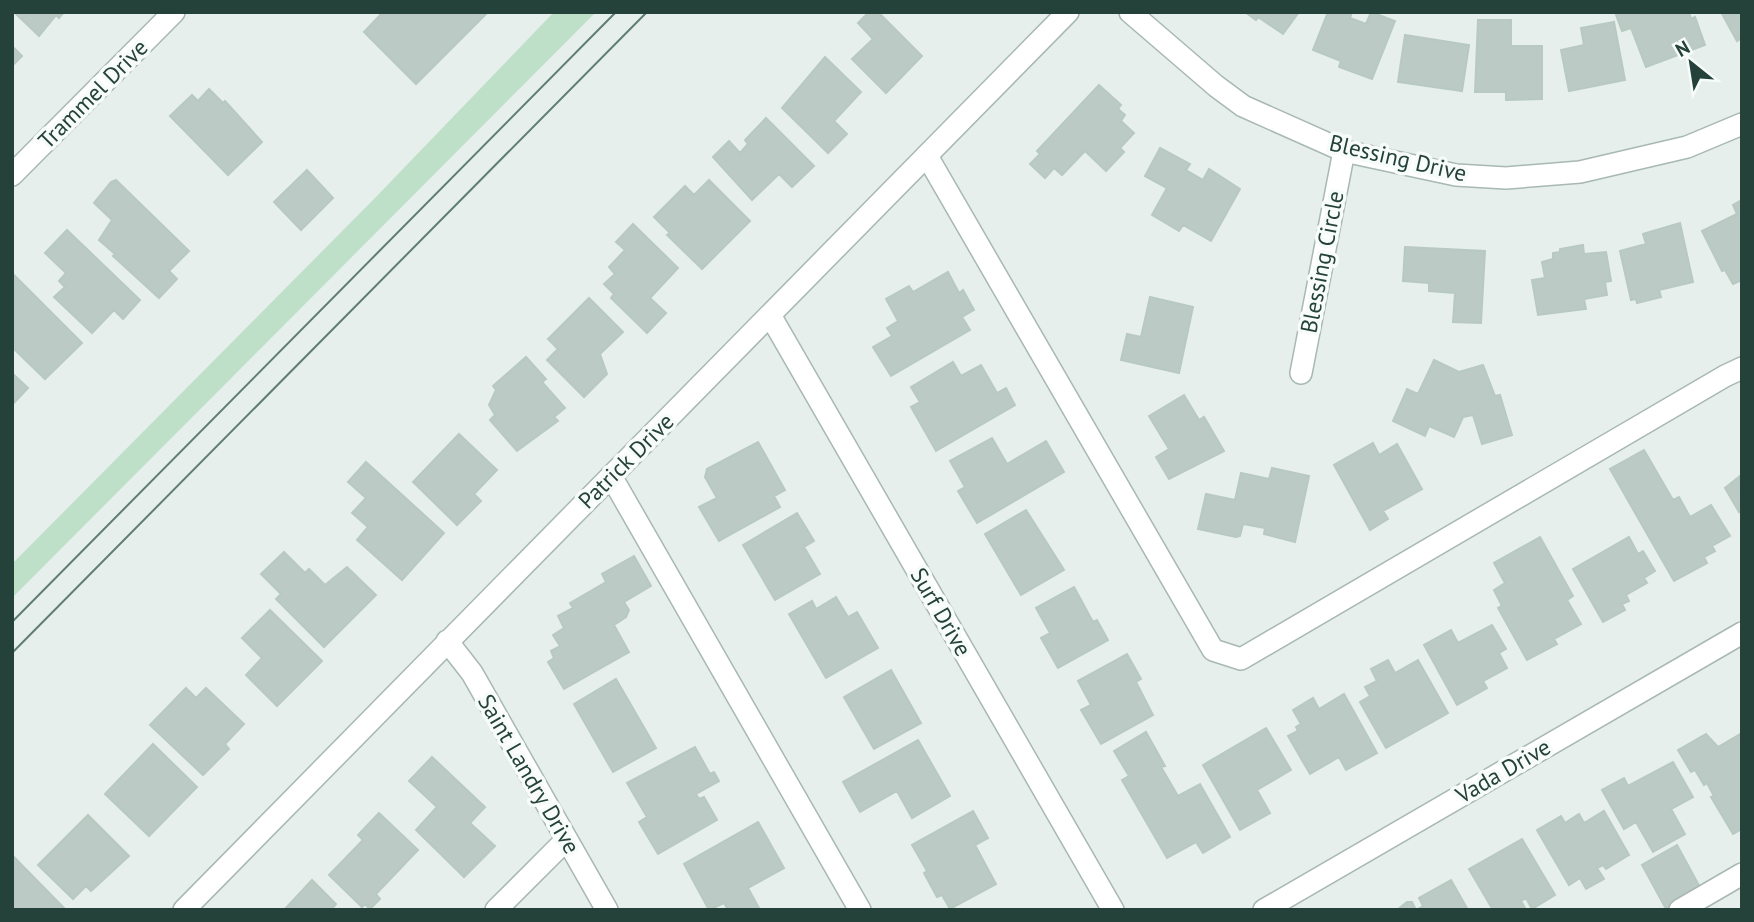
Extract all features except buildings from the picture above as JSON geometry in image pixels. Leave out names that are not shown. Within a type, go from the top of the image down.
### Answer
[{"type":"street","name":"Trammel Drive","points":[[12,175],[174,12]]},
{"type":"street","name":"Patrick Drive","points":[[184,910],[1068,12]]},
{"type":"street","name":"Blessing Drive","points":[[1130,12],[1243,106],[1344,150],[1456,175],[1506,178],[1580,172],[1687,146],[1742,124]]},
{"type":"street","name":"Blessing Circle","points":[[1301,373],[1344,150]]},
{"type":"street","points":[[928,156],[1213,650],[1241,659],[1742,368]]},
{"type":"street","name":"Surf Drive","points":[[769,315],[1113,910]]},
{"type":"street","points":[[611,476],[860,910]]},
{"type":"street","name":"Vada Drive","points":[[1264,910],[1742,633]]},
{"type":"street","name":"Saint Landry Drive","points":[[447,641],[472,673],[607,910]]},
{"type":"street","points":[[496,910],[566,840]]},
{"type":"street","points":[[1680,910],[1742,874]]},
{"type":"green space","points":[[554,12],[596,12],[12,598],[12,564],[374,199]]},
{"type":"tram line","points":[[12,622],[616,12]]},
{"type":"tram line","points":[[12,653],[647,12]]}]
